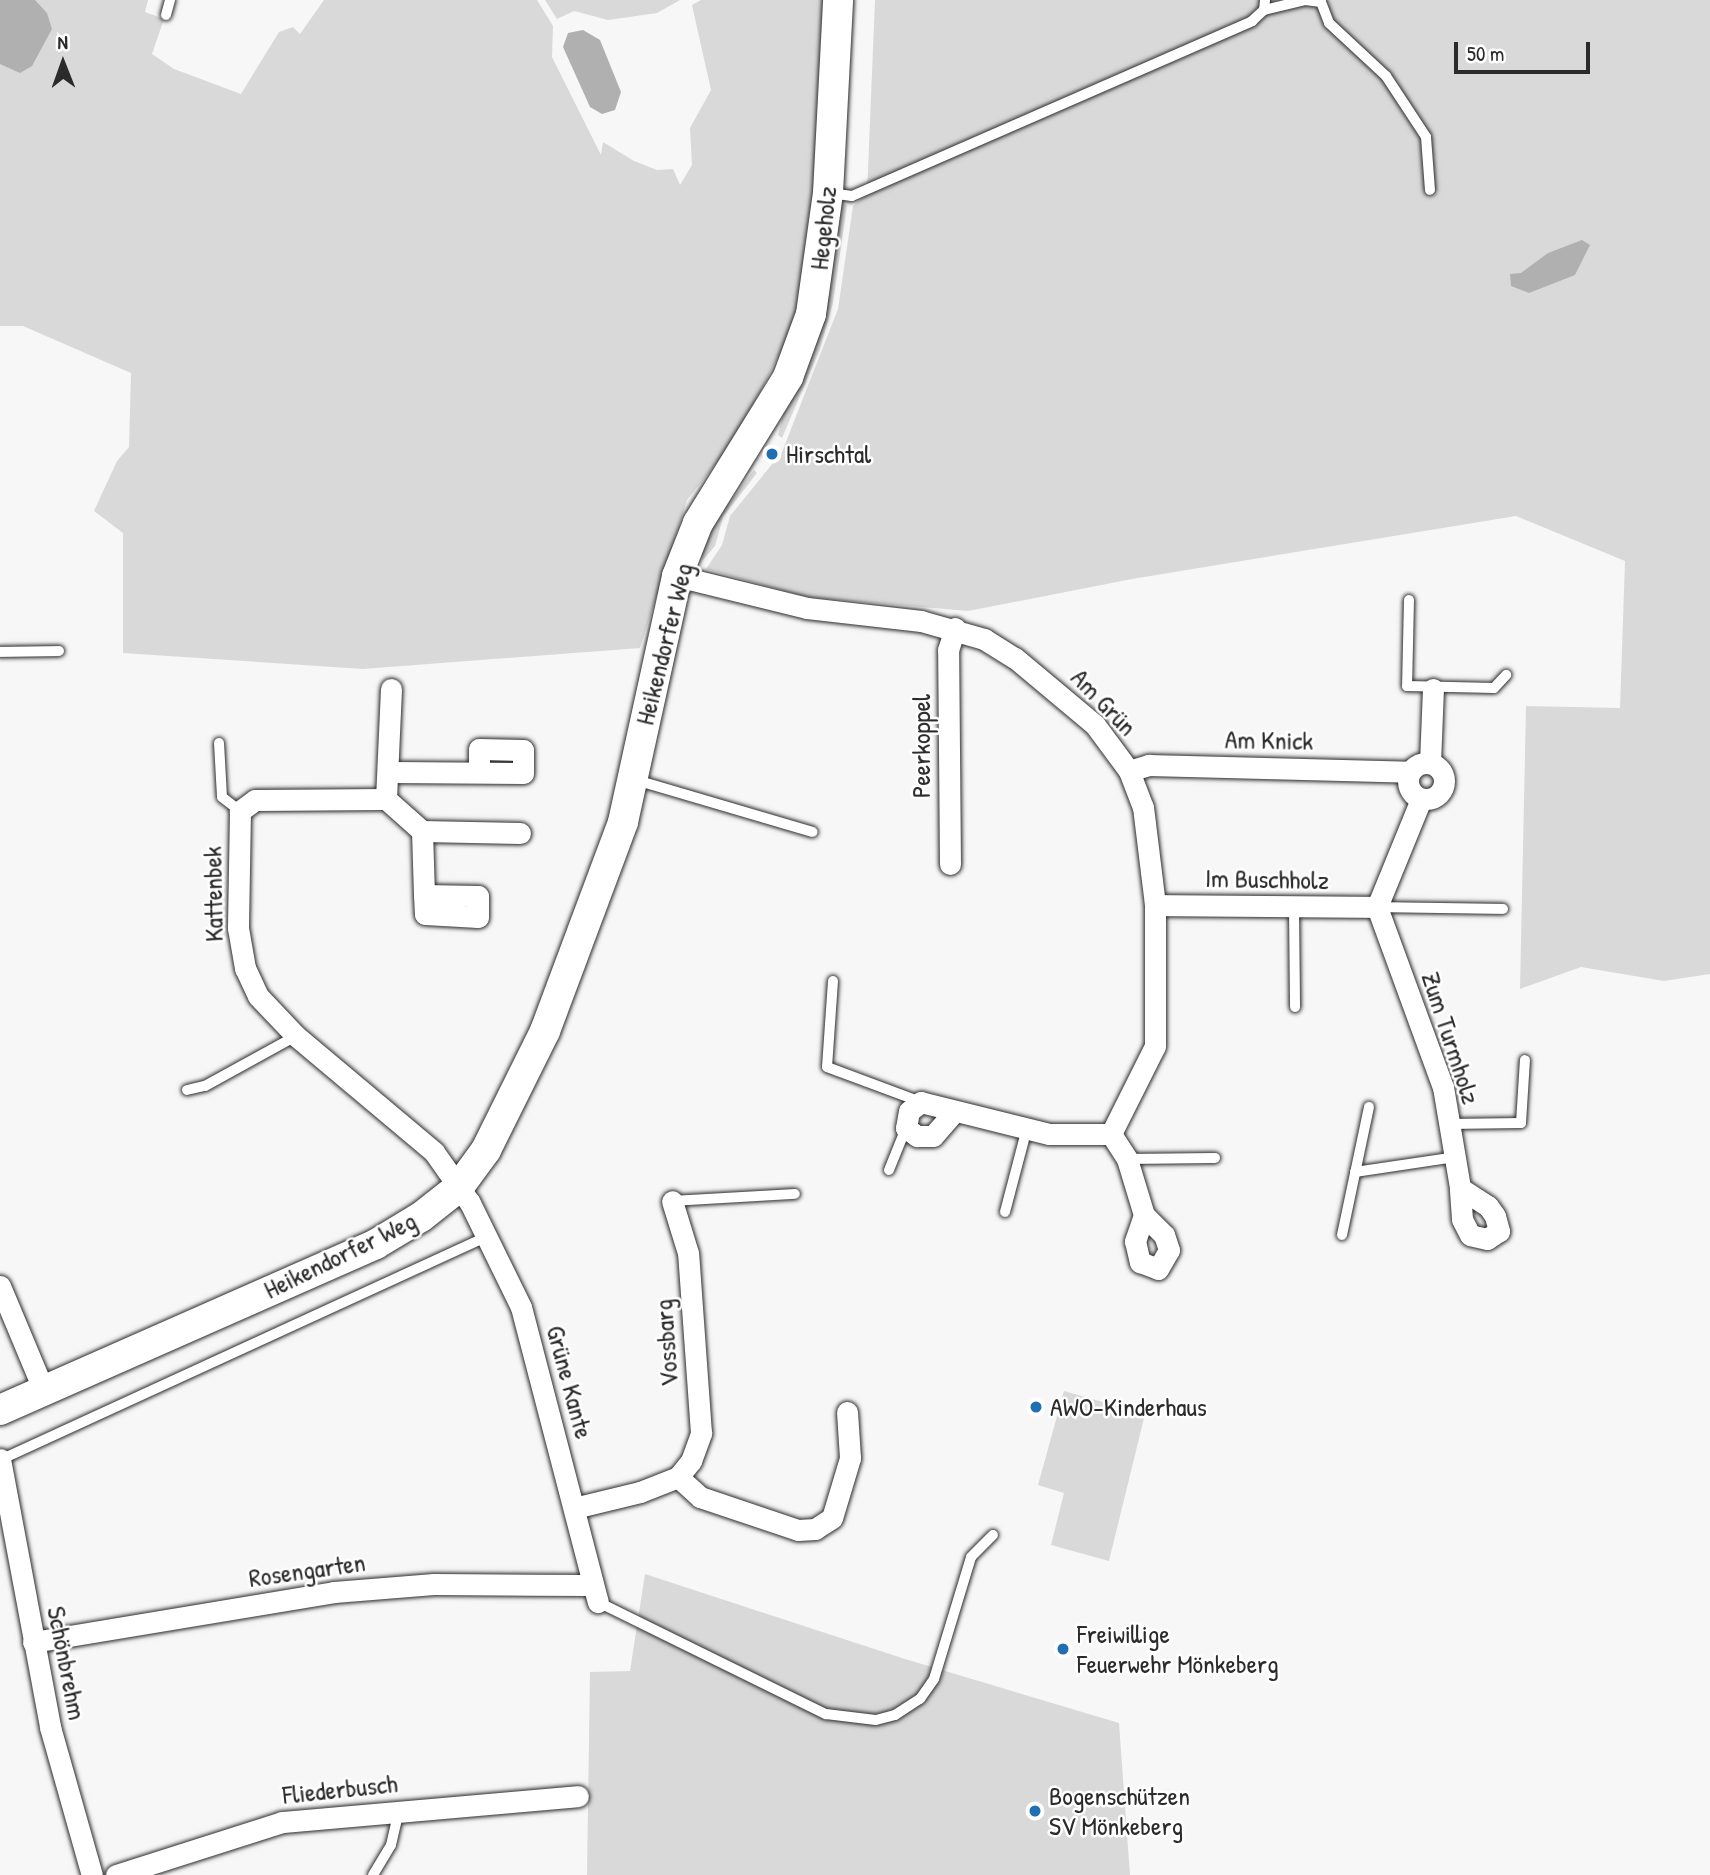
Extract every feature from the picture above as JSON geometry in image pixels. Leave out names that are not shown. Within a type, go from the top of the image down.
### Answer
[{"type":"street","name":"Hegeholz","points":[[751,442],[788,377],[811,313],[828,193],[838,0]]},
{"type":"street","name":"Heikendorfer Weg","points":[[0,1410],[376,1244],[421,1217],[458,1187],[486,1150],[545,1031],[623,822],[677,576],[698,523],[751,442]]},
{"type":"street","name":"Am Grün","points":[[677,576],[807,608],[955,628],[1015,658],[1094,724],[1129,771],[1143,807],[1155,905],[1155,1046],[1111,1134]]},
{"type":"street","name":"Peerkoppel","points":[[950,864],[948,650],[955,628]]},
{"type":"street","points":[[391,689],[390,772],[386,799],[422,831],[520,832]]},
{"type":"street","points":[[1422,799],[1437,795],[1443,789],[1443,773],[1430,762],[1433,689]]},
{"type":"street","name":"Am Knick","points":[[1129,771],[1149,765],[1409,772],[1422,762],[1430,762]]},
{"type":"street","points":[[390,772],[479,772]]},
{"type":"street","points":[[1409,772],[1409,789],[1422,799]]},
{"type":"street","name":"Kattenbek","points":[[386,799],[255,800],[240,811],[238,928],[245,968],[258,996],[296,1036],[434,1152],[458,1187]]},
{"type":"street","points":[[1377,907],[1422,799]]},
{"type":"street","points":[[422,831],[424,895]]},
{"type":"street","name":"Im Buschholz","points":[[1155,905],[1377,907]]},
{"type":"street","name":"Zum Turmholz","points":[[1377,907],[1443,1087],[1460,1188]]},
{"type":"street","points":[[955,1111],[933,1136],[917,1136],[906,1128],[909,1111],[921,1102],[1059,1134],[1111,1134],[1127,1159],[1144,1215]]},
{"type":"street","name":"Grüne Kante","points":[[458,1187],[488,1236],[521,1307],[595,1594]]},
{"type":"street","name":"Vossbarg","points":[[672,1202],[688,1253],[701,1433],[691,1461],[678,1477]]},
{"type":"street","points":[[0,1286],[43,1389]]},
{"type":"street","points":[[574,1508],[640,1492],[678,1477],[699,1497],[798,1530],[815,1528],[832,1518],[850,1458],[847,1412]]},
{"type":"street","name":"Schönbrehm","points":[[0,1460],[50,1727],[92,1875]]},
{"type":"street","name":"Rosengarten","points":[[33,1642],[334,1592],[434,1584],[595,1594]]},
{"type":"street","name":"Fliederbusch","points":[[116,1875],[282,1822],[578,1796]]},
{"type":"lane","points":[[166,15],[170,0]]},
{"type":"lane","points":[[828,193],[852,196],[1252,21],[1264,5],[1305,0],[1321,2],[1329,23],[1386,76],[1426,137],[1430,190]]},
{"type":"lane","points":[[1409,600],[1407,685],[1433,689],[1494,688],[1506,675]]},
{"type":"lane","points":[[0,652],[59,651]]},
{"type":"lane","points":[[219,743],[222,797],[240,811]]},
{"type":"lane","points":[[633,779],[813,832]]},
{"type":"lane","name":"Im Buschholz","points":[[1377,907],[1503,909]]},
{"type":"lane","points":[[1294,908],[1295,1007]]},
{"type":"lane","points":[[833,981],[827,1067],[921,1102]]},
{"type":"lane","points":[[187,1090],[205,1086],[296,1036]]},
{"type":"lane","points":[[1449,1124],[1521,1123],[1525,1060]]},
{"type":"lane","points":[[1342,1235],[1369,1107]]},
{"type":"lane","points":[[889,1170],[906,1128]]},
{"type":"lane","points":[[1005,1212],[1027,1128]]},
{"type":"lane","points":[[1127,1159],[1215,1157]]},
{"type":"lane","points":[[1355,1172],[1455,1157]]},
{"type":"lane","points":[[672,1202],[795,1195]]},
{"type":"lane","name":"Heikendorfer Weg","points":[[0,1460],[488,1236]]},
{"type":"lane","points":[[595,1594],[826,1714],[876,1720],[895,1716],[920,1699],[934,1679],[971,1557],[993,1535]]},
{"type":"lane","points":[[373,1875],[391,1845],[399,1811]]},
{"type":"shaded area","points":[[0,0],[148,0],[145,12],[164,19],[152,54],[174,69],[241,94],[279,32],[293,27],[300,34],[324,0],[537,0],[553,26],[552,57],[601,155],[603,142],[634,161],[657,170],[673,169],[680,185],[692,165],[690,128],[711,90],[692,5],[701,0],[827,0],[807,281],[783,347],[737,437],[687,500],[640,648],[363,669],[123,653],[123,533],[94,511],[117,461],[129,447],[131,373],[23,326],[0,326]]},
{"type":"shaded area","points":[[0,0],[35,0],[47,13],[52,29],[32,66],[20,73],[0,64]]},
{"type":"shaded area","points":[[545,0],[680,0],[657,13],[608,20],[574,11],[557,19]]},
{"type":"shaded area","points":[[875,0],[1710,0],[1710,974],[1664,981],[1581,967],[1520,989],[1526,706],[1620,708],[1625,561],[1516,516],[1132,579],[968,611],[807,597],[706,569],[722,545],[730,516],[782,452],[838,309],[853,206],[867,194]]},
{"type":"shaded area","points":[[583,30],[600,40],[621,92],[615,110],[602,114],[590,107],[563,47],[568,33]]},
{"type":"shaded area","points":[[836,203],[847,205],[833,303],[820,349],[782,438],[778,435]]},
{"type":"shaded area","points":[[1582,240],[1590,245],[1575,275],[1529,293],[1511,286],[1510,274],[1521,273],[1548,253]]},
{"type":"shaded area","points":[[754,470],[757,473],[723,517],[715,546],[703,560],[701,549],[714,523]]},
{"type":"shaded area","points":[[1064,1391],[1145,1414],[1109,1561],[1051,1545],[1064,1493],[1038,1485]]},
{"type":"shaded area","points":[[645,1574],[905,1659],[1119,1723],[1130,1875],[587,1875],[590,1672],[630,1671]]},
{"type":"place","name":"Hirschtal","points":[[772,454]]},
{"type":"place","name":"AWO-Kinderhaus","points":[[1036,1407]]},
{"type":"place","name":"Freiwillige Feuerwehr Mönkeberg","points":[[1063,1649]]},
{"type":"place","name":"Bogenschützen SV Mönkeberg","points":[[1035,1811]]}]
